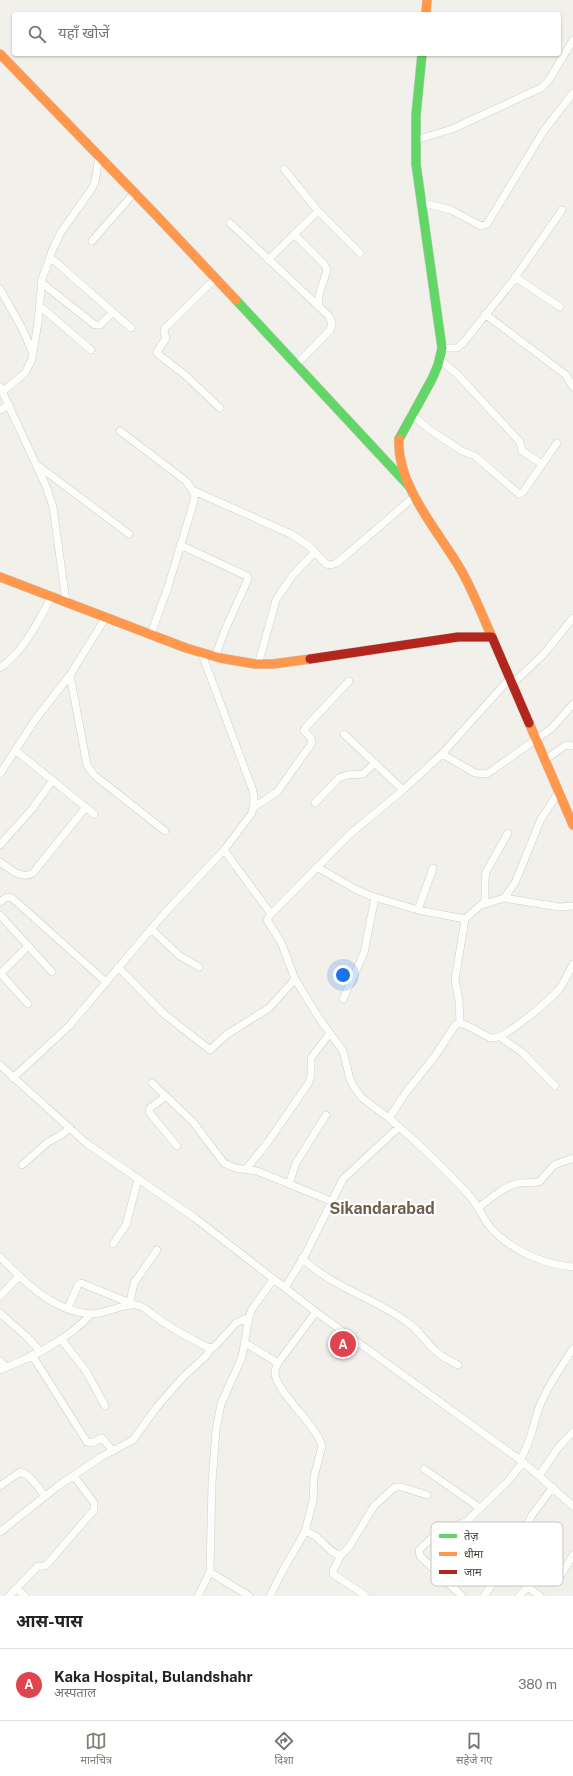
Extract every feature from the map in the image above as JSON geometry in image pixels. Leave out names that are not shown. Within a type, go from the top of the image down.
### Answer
[{"type":"main road","points":[[426,12],[427,0]]},
{"type":"main road","points":[[0,54],[134,193],[414,493]]},
{"type":"main road","points":[[422,56],[416,140],[416,164],[420,202],[442,348],[440,360],[432,379],[399,437],[397,448],[414,493],[461,571],[492,637],[512,680],[573,825]]},
{"type":"main road","points":[[0,577],[202,654],[236,662],[258,665],[458,637],[492,637]]},
{"type":"street","points":[[416,140],[452,129],[541,88],[549,80],[573,40]]},
{"type":"street","points":[[420,202],[446,208],[484,226],[487,224],[544,132],[573,93]]},
{"type":"street","points":[[66,602],[53,507],[9,405],[1,390],[25,373],[33,354],[42,283],[50,257],[61,232],[91,190],[97,174],[99,157]]},
{"type":"street","points":[[284,169],[318,211],[360,253]]},
{"type":"street","points":[[92,241],[134,193]]},
{"type":"street","points":[[442,348],[457,348],[460,346],[515,277],[562,210]]},
{"type":"street","points":[[268,260],[318,211]]},
{"type":"street","points":[[230,223],[329,316],[332,327],[295,366]]},
{"type":"street","points":[[294,234],[324,264],[326,268],[326,274],[319,295],[318,306]]},
{"type":"street","points":[[50,257],[131,328]]},
{"type":"street","points":[[515,277],[560,307]]},
{"type":"street","points":[[215,279],[165,328],[164,332],[166,338],[158,352],[220,408]]},
{"type":"street","points":[[42,283],[94,325],[100,325],[113,312]]},
{"type":"street","points":[[0,288],[23,330],[33,354]]},
{"type":"street","points":[[40,306],[91,350]]},
{"type":"street","points":[[486,314],[566,375],[573,387]]},
{"type":"street","points":[[440,360],[458,374],[520,442],[522,452],[542,464]]},
{"type":"street","points":[[0,410],[9,405]]},
{"type":"street","points":[[410,417],[462,451],[475,456],[518,494],[523,492],[557,443]]},
{"type":"street","points":[[120,430],[186,481],[192,490],[194,501],[168,587],[151,634]]},
{"type":"street","points":[[35,464],[129,534]]},
{"type":"street","points":[[192,490],[291,534],[315,552],[326,564],[334,565],[395,515],[414,493]]},
{"type":"street","points":[[180,545],[246,576],[248,579],[225,630],[215,657]]},
{"type":"street","points":[[258,665],[276,600],[292,576],[315,552]]},
{"type":"street","points":[[0,668],[6,664],[28,637],[52,596]]},
{"type":"street","points":[[0,774],[35,720],[70,675],[106,617]]},
{"type":"street","points":[[573,618],[543,655],[512,680],[442,754],[403,790],[350,834],[271,914],[268,922],[281,942],[295,979],[330,1034],[344,1051],[350,1079],[357,1092],[422,1147],[464,1190],[492,1228],[516,1248],[534,1257],[560,1265],[573,1267]]},
{"type":"street","points":[[13,1078],[69,1026],[151,929],[224,850],[250,816],[254,807],[253,791],[202,654]]},
{"type":"street","points":[[70,675],[87,765],[94,774],[165,831]]},
{"type":"street","points":[[254,807],[273,796],[281,788],[312,743],[311,738],[304,731],[306,727],[349,681]]},
{"type":"street","points":[[442,754],[475,773],[487,774],[556,725],[573,704]]},
{"type":"street","points":[[344,734],[403,790]]},
{"type":"street","points":[[545,760],[566,745],[573,746]]},
{"type":"street","points":[[15,750],[94,814]]},
{"type":"street","points":[[316,803],[339,778],[347,775],[363,774],[375,763]]},
{"type":"street","points":[[0,845],[32,809],[53,780]]},
{"type":"street","points":[[504,898],[513,887],[542,819],[559,792]]},
{"type":"street","points":[[0,862],[21,875],[28,876],[33,873],[86,807]]},
{"type":"street","points":[[460,1022],[459,1000],[455,980],[465,919],[485,901],[486,872],[508,833]]},
{"type":"street","points":[[224,850],[271,914]]},
{"type":"street","points":[[317,867],[355,889],[375,897],[418,910],[465,919]]},
{"type":"street","points":[[418,910],[433,868]]},
{"type":"street","points":[[0,902],[7,897],[12,898],[106,982]]},
{"type":"street","points":[[343,999],[364,953],[375,897]]},
{"type":"street","points":[[482,905],[504,898],[559,907],[573,906]]},
{"type":"street","points":[[0,915],[52,972]]},
{"type":"street","points":[[151,929],[180,956],[199,967]]},
{"type":"street","points":[[28,946],[0,973],[28,1004]]},
{"type":"street","points":[[500,1037],[549,999],[565,980],[573,964]]},
{"type":"street","points":[[118,967],[151,1003],[210,1050],[226,1035],[269,1008],[295,979]]},
{"type":"street","points":[[460,1022],[488,1037],[500,1037],[523,1053],[555,1086]]},
{"type":"street","points":[[389,1118],[435,1056],[454,1025],[460,1022]]},
{"type":"street","points":[[246,1170],[268,1142],[308,1084],[311,1076],[310,1061],[330,1034]]},
{"type":"street","points":[[0,1066],[86,1143],[195,1218],[316,1312],[522,1461],[573,1506]]},
{"type":"street","points":[[152,1083],[193,1122],[224,1163],[234,1168],[257,1171],[331,1201]]},
{"type":"street","points":[[166,1096],[150,1108],[150,1112],[177,1146]]},
{"type":"street","points":[[289,1184],[298,1159],[326,1115]]},
{"type":"street","points":[[285,1288],[346,1175],[379,1147],[399,1127]]},
{"type":"street","points":[[22,1165],[48,1142],[70,1128]]},
{"type":"street","points":[[478,1208],[511,1185],[540,1182],[554,1165],[573,1158]]},
{"type":"street","points":[[113,1244],[126,1225],[138,1179]]},
{"type":"street","points":[[129,1304],[134,1283],[157,1250]]},
{"type":"street","points":[[0,1257],[19,1276],[46,1298],[68,1308],[91,1314],[104,1313],[129,1304]]},
{"type":"street","points":[[302,1258],[317,1272],[375,1301],[406,1321],[418,1331],[438,1353],[458,1365]]},
{"type":"street","points":[[0,1296],[19,1276]]},
{"type":"street","points":[[198,1596],[210,1572],[212,1482],[216,1430],[220,1404],[229,1382],[240,1362],[249,1317],[255,1304],[273,1280]]},
{"type":"street","points":[[68,1308],[78,1285],[81,1283],[129,1304],[140,1306],[172,1329],[211,1348]]},
{"type":"street","points":[[270,1596],[305,1532],[313,1501],[314,1477],[322,1446],[311,1426],[290,1400],[277,1380],[275,1371],[278,1363],[316,1312]]},
{"type":"street","points":[[0,1313],[26,1336],[40,1351]]},
{"type":"street","points":[[0,1361],[3,1368],[32,1356],[84,1322],[91,1314]]},
{"type":"street","points":[[0,1532],[45,1496],[74,1476],[133,1440],[156,1408],[183,1377],[206,1356],[211,1348],[236,1323],[249,1317]]},
{"type":"street","points":[[61,1338],[86,1371],[105,1406]]},
{"type":"street","points":[[245,1343],[278,1363]]},
{"type":"street","points":[[465,1522],[509,1480],[522,1461],[529,1444],[544,1395],[573,1349]]},
{"type":"street","points":[[32,1356],[87,1442],[92,1443],[102,1438],[114,1451]]},
{"type":"street","points":[[539,1476],[558,1448],[573,1432]]},
{"type":"street","points":[[424,1469],[480,1508]]},
{"type":"street","points":[[0,1486],[20,1472],[29,1477],[45,1496]]},
{"type":"street","points":[[10,1596],[38,1566],[45,1566],[50,1562],[94,1510],[94,1503],[74,1476]]},
{"type":"street","points":[[366,1596],[334,1574],[333,1571],[341,1555],[349,1547],[374,1506],[395,1487],[402,1487],[426,1495]]},
{"type":"street","points":[[528,1522],[553,1487]]},
{"type":"street","points":[[305,1532],[314,1535],[332,1552],[341,1555]]},
{"type":"street","points":[[431,1539],[419,1550],[420,1556],[431,1566]]},
{"type":"street","points":[[563,1572],[573,1555]]},
{"type":"street","points":[[210,1572],[249,1596]]},
{"type":"street","points":[[452,1586],[462,1596]]},
{"type":"street","points":[[484,1596],[491,1586]]},
{"type":"street","points":[[519,1596],[524,1590],[529,1588],[540,1596]]},
{"type":"street","points":[[17,1589],[25,1596]]},
{"type":"traffic: fast","points":[[399,439],[432,379],[438,365],[442,348],[416,164],[416,115],[422,56]]},
{"type":"traffic: fast","points":[[236,300],[409,486]]},
{"type":"traffic: slow","points":[[426,12],[427,0]]},
{"type":"traffic: slow","points":[[0,54],[236,300]]},
{"type":"traffic: slow","points":[[399,439],[400,456],[404,474],[411,491],[461,570],[492,637]]},
{"type":"traffic: slow","points":[[0,577],[186,648],[220,658],[255,664],[273,664],[310,659]]},
{"type":"traffic: slow","points":[[529,723],[573,825]]},
{"type":"traffic: jam","points":[[310,659],[458,637],[492,637],[529,723]]},
{"type":"place","name":"Kaka Hospital, Bulandshahr","points":[[343,1344]]},
{"type":"district","name":"Sikandarabad","points":[[382,1208]]}]
